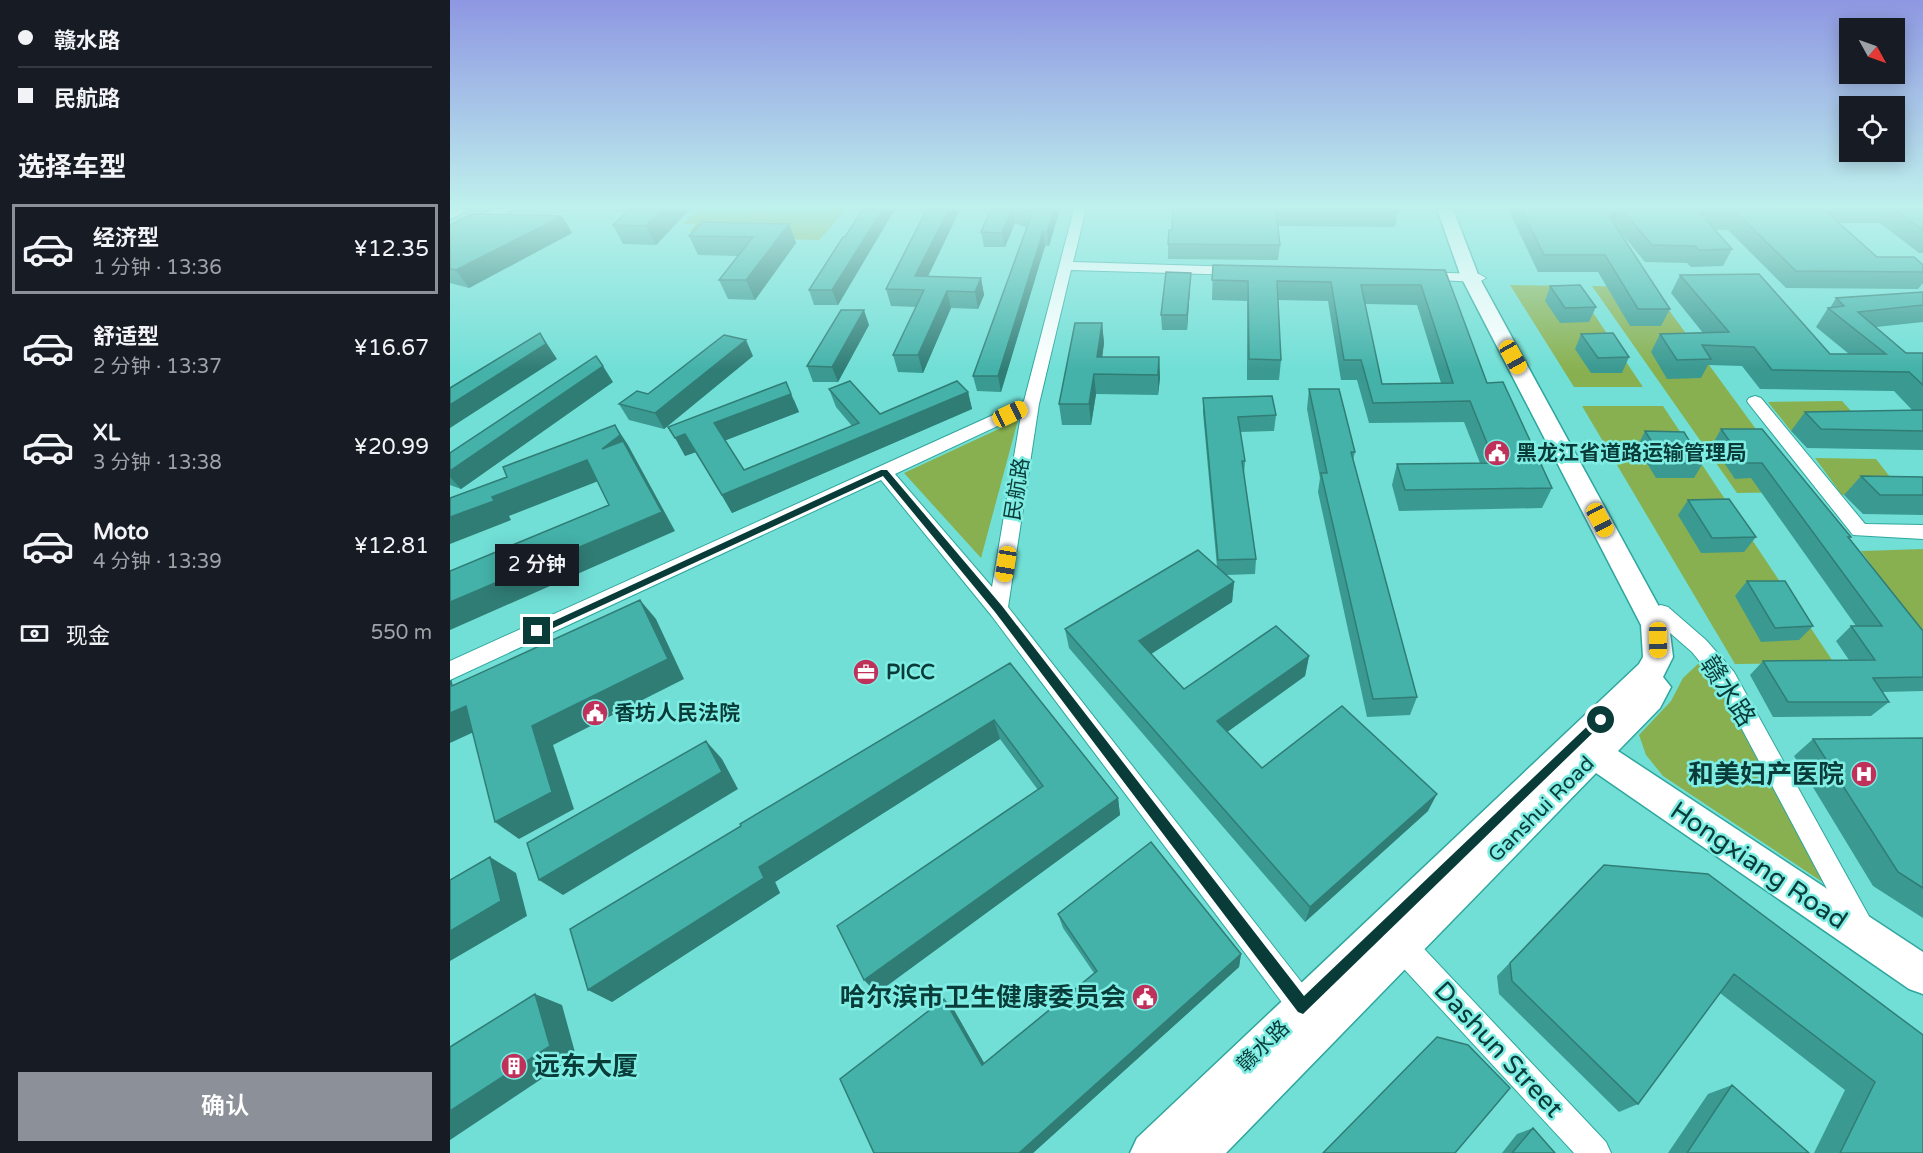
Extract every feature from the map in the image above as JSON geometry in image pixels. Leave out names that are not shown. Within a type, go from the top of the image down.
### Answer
[{"type":"main road","name":"赣水路","points":[[1152,1153],[1650,673],[1658,657],[1655,625],[1468,263]]},
{"type":"main road","name":"Ganshui Road","points":[[1196,1153],[1649,699],[1670,661],[1671,639],[1661,613],[1474,278],[1469,263]]},
{"type":"main road","name":"Hongxiang Road","points":[[1595,754],[1923,975]]},
{"type":"street","name":"民航路","points":[[998,609],[1031,404],[1065,263]]},
{"type":"street","points":[[1064,266],[1255,271]]},
{"type":"street","points":[[1410,276],[1474,278]]},
{"type":"street","points":[[1755,401],[1860,530],[1923,532]]},
{"type":"street","points":[[450,671],[1031,404]]},
{"type":"street","points":[[884,472],[998,609],[1303,1007]]},
{"type":"street","name":"赣水路","points":[[1661,613],[1699,646],[1726,678],[1867,937]]},
{"type":"street","name":"Dashun Street","points":[[1402,946],[1595,1153]]},
{"type":"green space","points":[[1510,285],[1575,286],[1643,387],[1574,387]]},
{"type":"green space","points":[[1592,286],[1652,287],[1802,492],[1737,493]]},
{"type":"green space","points":[[1842,401],[1860,421],[1923,430],[1791,431],[1768,402]]},
{"type":"green space","points":[[1582,406],[1663,406],[1834,663],[1735,664]]},
{"type":"green space","points":[[1018,420],[981,558],[904,473]]},
{"type":"green space","points":[[1815,458],[1876,459],[1894,482],[1923,496],[1842,495]]},
{"type":"green space","points":[[1923,549],[1923,636],[1861,551]]},
{"type":"green space","points":[[1700,662],[1717,685],[1833,889],[1663,776],[1646,755],[1639,735],[1671,701],[1683,678]]},
{"type":"building","points":[[450,263],[470,263],[456,270],[450,269]]},
{"type":"building","points":[[733,263],[759,263],[746,280],[719,280]]},
{"type":"building","points":[[826,263],[849,263],[832,290],[809,290]]},
{"type":"building","points":[[899,263],[922,263],[915,276],[981,278],[975,292],[947,291],[918,355],[893,355],[924,290],[886,289]]},
{"type":"building","points":[[1014,263],[1033,263],[998,376],[973,376]]},
{"type":"building","points":[[1610,263],[1640,263],[1670,309],[1638,309]]},
{"type":"building","points":[[1788,263],[1921,263],[1923,265],[1923,272],[1796,271]]},
{"type":"building","points":[[1213,265],[1445,270],[1487,383],[1503,382],[1552,488],[1405,490],[1397,464],[1495,463],[1470,401],[1373,403],[1361,360],[1344,360],[1331,282],[1277,281],[1281,360],[1249,359],[1248,281],[1212,280]],"holes":[[[1361,285],[1421,285],[1453,383],[1382,384]]]},
{"type":"building","points":[[1166,272],[1191,273],[1187,315],[1161,315]]},
{"type":"building","points":[[1759,274],[1830,354],[1886,354],[1828,308],[1844,306],[1836,298],[1923,292],[1923,305],[1858,312],[1906,353],[1923,353],[1923,385],[1909,372],[1772,370],[1754,347],[1702,345],[1711,359],[1677,360],[1660,334],[1729,332],[1680,275]]},
{"type":"building","points":[[1580,285],[1596,307],[1565,308],[1550,286]]},
{"type":"building","points":[[841,310],[864,310],[832,367],[807,366]]},
{"type":"building","points":[[1075,323],[1102,323],[1097,357],[1159,357],[1158,375],[1094,374],[1089,404],[1059,404]]},
{"type":"building","points":[[540,333],[546,344],[450,405],[450,388]]},
{"type":"building","points":[[1613,333],[1629,357],[1598,358],[1581,334]]},
{"type":"building","points":[[724,335],[746,340],[655,413],[619,404],[637,391],[648,394]]},
{"type":"building","points":[[596,356],[603,366],[450,471],[450,453]]},
{"type":"building","points":[[850,381],[880,414],[957,381],[968,392],[722,495],[685,434],[675,438],[668,427],[786,382],[791,394],[714,423],[744,470],[859,423],[829,389]]},
{"type":"building","points":[[1309,389],[1339,389],[1355,452],[1351,452],[1417,697],[1373,699],[1321,473],[1327,473]]},
{"type":"building","points":[[1272,396],[1276,415],[1238,417],[1256,559],[1218,560],[1203,398]]},
{"type":"building","points":[[1923,410],[1923,431],[1821,429],[1805,412]]},
{"type":"building","points":[[615,425],[620,435],[602,449],[623,441],[662,512],[450,602],[450,571],[609,505],[587,460],[492,497],[494,501],[450,517],[450,498],[507,477],[503,467]]},
{"type":"building","points":[[1721,429],[1762,429],[1851,537],[1848,537],[1923,631],[1923,677],[1873,678],[1889,702],[1788,702],[1763,661],[1875,660],[1851,626],[1882,626],[1762,463],[1745,463]]},
{"type":"building","points":[[1645,431],[1684,432],[1703,463],[1665,463]]},
{"type":"building","points":[[1861,476],[1923,477],[1923,495],[1880,495]]},
{"type":"building","points":[[1729,499],[1756,537],[1712,538],[1688,500]]},
{"type":"building","points":[[1198,550],[1234,582],[1139,641],[1184,689],[1276,626],[1309,656],[1217,721],[1262,768],[1342,706],[1437,794],[1310,907],[1065,629]]},
{"type":"building","points":[[1747,581],[1785,581],[1813,626],[1775,628]]},
{"type":"building","points":[[640,600],[668,659],[532,726],[552,792],[495,822],[466,706],[450,713],[450,682],[452,686]]},
{"type":"building","points":[[1010,663],[1118,798],[864,980],[837,926],[1043,786],[994,720],[759,867],[764,878],[588,990],[570,929],[741,826],[740,824]]},
{"type":"building","name":"和美妇产医院","points":[[1923,738],[1923,888],[1898,872],[1813,739]]},
{"type":"building","points":[[706,741],[722,772],[539,880],[527,843]]},
{"type":"building","name":"哈尔滨市卫生健康委员会","points":[[1151,842],[1241,954],[1019,1153],[874,1153],[840,1079],[944,999],[982,1065],[1097,971],[1058,914]]},
{"type":"building","points":[[490,857],[501,901],[450,931],[450,880]]},
{"type":"building","points":[[1604,865],[1708,874],[1923,1035],[1923,1153],[1840,1153],[1875,1082],[1734,974],[1638,1104],[1512,981],[1510,963]]},
{"type":"building","points":[[535,994],[550,1046],[450,1111],[450,1047]]},
{"type":"building","points":[[1437,1037],[1468,1045],[1510,1088],[1455,1153],[1323,1153]]},
{"type":"building","points":[[1732,1085],[1809,1153],[1687,1153]]},
{"type":"building","points":[[1533,1128],[1555,1153],[1512,1153]]},
{"type":"place","name":"黑龙江省道路运输管理局","points":[[1497,453]]},
{"type":"place","name":"PICC","points":[[866,672]]},
{"type":"place","name":"香坊人民法院","points":[[595,713]]},
{"type":"place","name":"和美妇产医院","points":[[1864,774]]},
{"type":"place","name":"哈尔滨市卫生健康委员会","points":[[1145,997]]},
{"type":"place","name":"远东大厦","points":[[514,1066]]},
{"type":"route","points":[[537,631],[884,472],[998,609],[1303,1007],[1601,720]]}]
